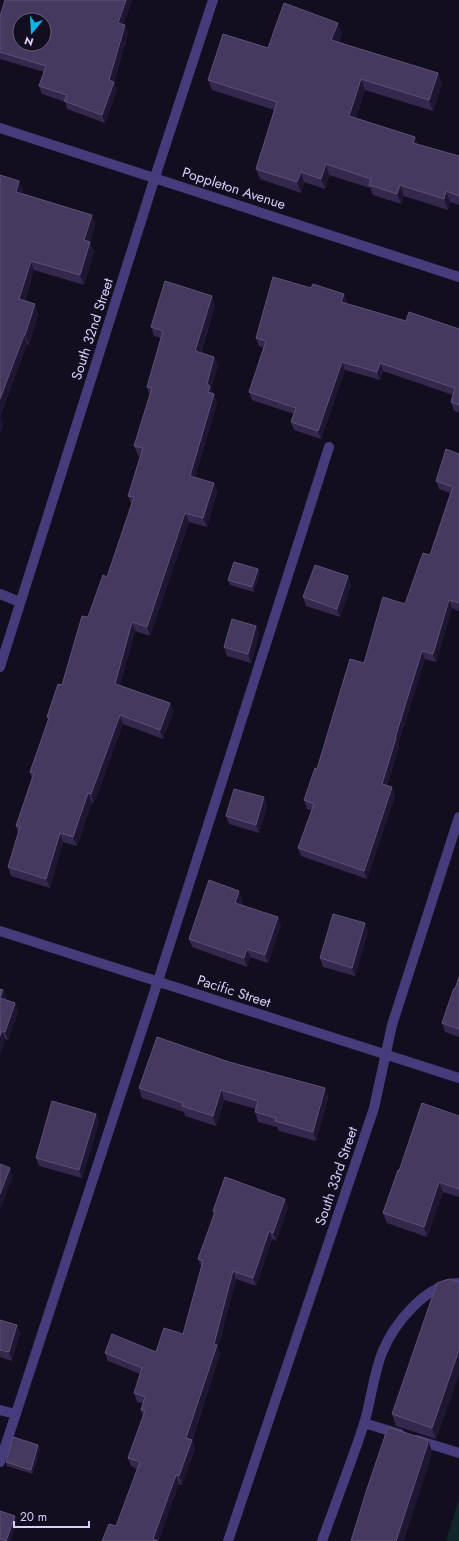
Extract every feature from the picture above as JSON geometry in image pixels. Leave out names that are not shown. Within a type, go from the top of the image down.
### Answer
[{"type":"street","name":"South 32nd Street","points":[[0,667],[155,177],[213,0]]},
{"type":"street","name":"Poppleton Avenue","points":[[0,128],[155,177],[459,277]]},
{"type":"street","points":[[0,1462],[158,981],[329,447]]},
{"type":"street","points":[[0,594],[20,602]]},
{"type":"street","name":"South 33rd Street","points":[[228,1541],[374,1108],[392,1025],[459,817]]},
{"type":"street","name":"Pacific Street","points":[[0,931],[459,1078]]},
{"type":"street","points":[[322,1541],[364,1423],[382,1353],[402,1318],[421,1300],[438,1288],[453,1283],[459,1283]]},
{"type":"street","points":[[0,1410],[16,1414]]},
{"type":"street","points":[[364,1423],[459,1453]]},
{"type":"green space","points":[[459,1499],[459,1541],[446,1541]]},
{"type":"building","points":[[5,0],[126,0],[118,23],[125,25],[109,80],[114,82],[102,115],[64,101],[67,95],[39,86],[46,66],[0,52],[0,16]]},
{"type":"building","points":[[284,3],[338,23],[331,40],[438,73],[429,100],[361,79],[349,116],[415,137],[413,143],[459,156],[459,196],[446,191],[444,199],[400,185],[397,194],[369,185],[371,179],[326,164],[321,179],[301,172],[297,182],[256,169],[277,102],[208,80],[223,34],[268,48]]},
{"type":"building","points":[[0,175],[19,181],[16,192],[92,215],[84,240],[90,242],[80,275],[31,261],[19,299],[35,304],[25,335],[0,399]]},
{"type":"building","points":[[273,277],[311,288],[313,284],[344,294],[341,302],[406,321],[409,312],[459,329],[459,405],[451,402],[455,388],[380,363],[377,372],[342,362],[318,431],[291,422],[296,408],[249,392],[266,341],[256,338]]},
{"type":"building","points":[[165,281],[212,296],[195,351],[214,357],[207,384],[210,386],[208,392],[214,394],[190,476],[214,483],[203,518],[185,513],[147,627],[132,622],[115,684],[170,703],[160,730],[120,715],[91,794],[88,793],[73,837],[60,833],[46,879],[8,867],[20,827],[16,826],[34,773],[30,772],[49,718],[47,717],[58,684],[62,685],[82,616],[88,617],[103,575],[107,577],[134,497],[128,496],[143,448],[134,446],[152,388],[147,387],[163,331],[151,327]]},
{"type":"building","points":[[446,449],[459,454],[459,603],[449,600],[433,654],[422,651],[382,784],[392,787],[364,871],[298,848],[314,804],[304,800],[315,768],[317,769],[350,659],[364,663],[383,597],[405,604],[423,553],[430,555],[453,487],[436,481]]},
{"type":"building","points":[[234,562],[258,569],[252,587],[228,580]]},
{"type":"building","points":[[315,565],[348,576],[337,609],[303,597]]},
{"type":"building","points":[[232,619],[256,626],[248,654],[224,647]]},
{"type":"building","points":[[234,789],[264,797],[256,825],[226,816]]},
{"type":"building","points":[[209,880],[239,891],[235,903],[278,917],[265,955],[247,949],[244,958],[189,939]]},
{"type":"building","points":[[333,914],[365,923],[352,968],[320,958]]},
{"type":"building","points":[[459,977],[459,1029],[442,1023]]},
{"type":"building","points":[[0,989],[3,990],[0,998]]},
{"type":"building","points":[[0,998],[15,1003],[5,1032],[2,1031],[0,1036]]},
{"type":"building","points":[[157,1037],[229,1062],[325,1088],[313,1132],[275,1121],[276,1118],[255,1112],[258,1101],[221,1090],[213,1116],[182,1106],[183,1103],[139,1088]]},
{"type":"building","points":[[52,1101],[96,1114],[79,1170],[36,1158]]},
{"type":"building","points":[[422,1103],[459,1116],[459,1189],[439,1182],[424,1227],[383,1213]]},
{"type":"building","points":[[0,1164],[10,1168],[0,1194]]},
{"type":"building","points":[[225,1177],[285,1199],[273,1233],[269,1231],[253,1278],[233,1271],[214,1344],[217,1345],[186,1438],[192,1440],[179,1476],[176,1475],[153,1539],[158,1541],[102,1541],[109,1524],[116,1526],[140,1462],[128,1458],[145,1411],[141,1410],[145,1397],[134,1393],[142,1368],[105,1353],[112,1334],[156,1352],[164,1328],[183,1334],[203,1261],[198,1259],[215,1212],[213,1211]]},
{"type":"building","points":[[449,1279],[459,1282],[459,1350],[432,1428],[392,1414],[437,1283]]},
{"type":"building","points":[[0,1320],[17,1325],[9,1352],[0,1350]]},
{"type":"building","points":[[388,1427],[428,1440],[428,1443],[396,1541],[351,1541],[366,1492]]},
{"type":"building","points":[[13,1437],[38,1445],[31,1470],[6,1462]]},
{"type":"building","points":[[0,1511],[15,1516],[6,1541],[0,1539]]}]
